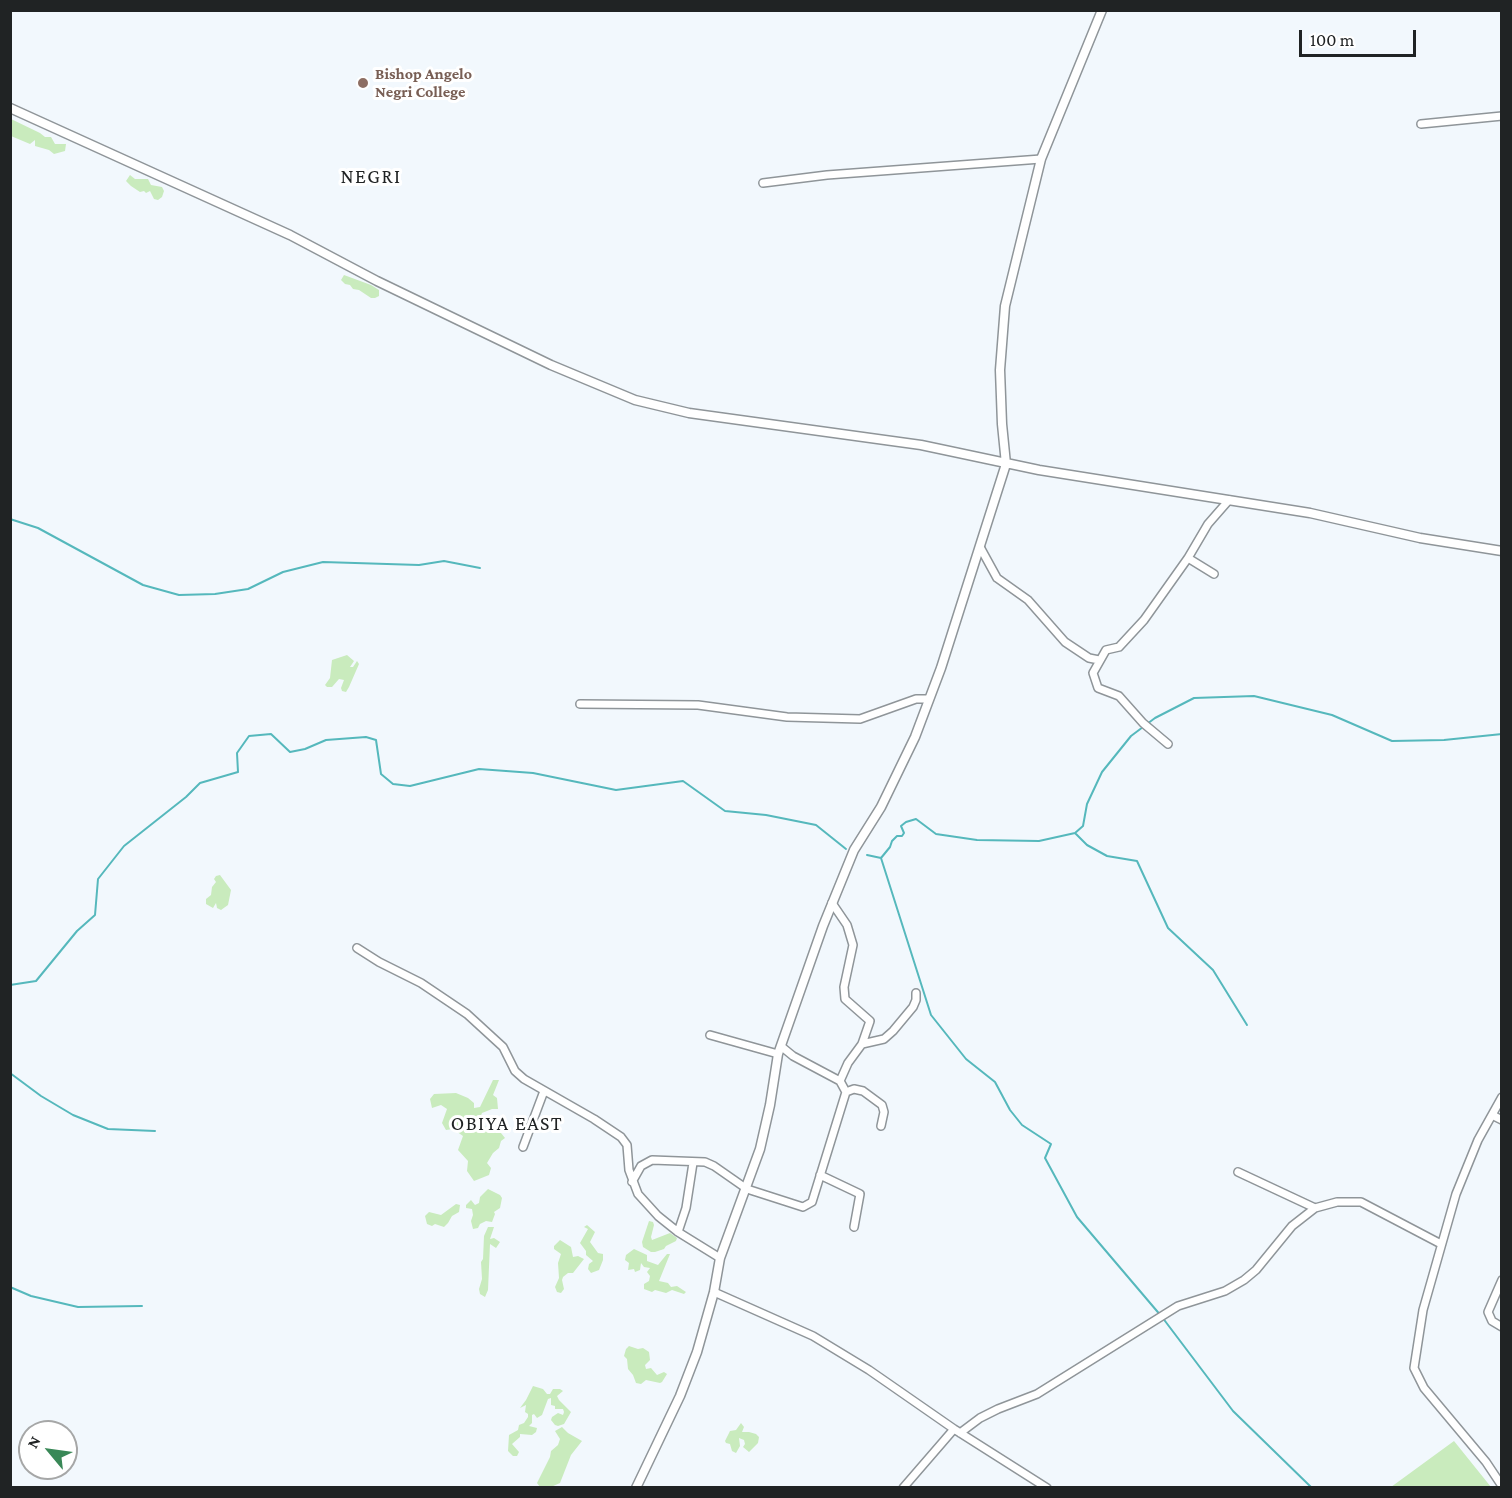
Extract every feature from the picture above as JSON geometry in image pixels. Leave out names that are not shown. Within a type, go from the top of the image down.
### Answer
[{"type":"street","points":[[636,1488],[680,1396],[697,1352],[714,1292],[720,1258],[747,1190],[760,1149],[780,1050],[832,903],[854,850],[881,807],[900,768],[929,699],[980,547],[1006,464],[1000,370],[1003,319],[1041,159],[1102,10]]},
{"type":"street","points":[[10,108],[290,235],[392,288],[465,321],[551,365],[635,400],[689,413],[921,445],[1006,464],[1310,513],[1420,537],[1502,551]]},
{"type":"street","points":[[1421,124],[1502,116]]},
{"type":"street","points":[[763,183],[878,170],[1041,159]]},
{"type":"street","points":[[1093,673],[1106,650],[1119,647],[1125,642],[1149,613],[1188,558],[1208,524],[1229,500]]},
{"type":"street","points":[[980,547],[997,578],[1028,600],[1065,642],[1089,658],[1099,660]]},
{"type":"street","points":[[1188,558],[1214,574]]},
{"type":"street","points":[[1089,658],[1098,688],[1119,696],[1146,726],[1168,744]]},
{"type":"street","points":[[580,704],[698,705],[787,717],[860,719],[916,699],[929,699]]},
{"type":"street","points":[[832,903],[847,925],[853,945],[844,987],[845,999],[870,1021],[862,1044],[848,1063],[840,1081]]},
{"type":"street","points":[[357,948],[421,983],[467,1014],[503,1047],[515,1071],[524,1079],[624,1139],[627,1145],[632,1182],[638,1194],[658,1216],[678,1232],[720,1258]]},
{"type":"street","points":[[862,1044],[884,1039],[893,1031],[913,1007],[916,993]]},
{"type":"street","points":[[632,1182],[641,1166],[652,1160],[705,1162],[747,1190],[803,1207],[812,1202],[846,1092],[840,1081],[780,1050],[710,1035]]},
{"type":"street","points":[[846,1092],[854,1089],[863,1091],[882,1105],[884,1112],[881,1126]]},
{"type":"street","points":[[524,1147],[544,1090]]},
{"type":"street","points":[[1502,1097],[1461,1177],[1423,1310],[1414,1368],[1424,1388],[1486,1462],[1502,1486]]},
{"type":"street","points":[[1492,1115],[1502,1120]]},
{"type":"street","points":[[678,1232],[686,1208],[693,1163]]},
{"type":"street","points":[[1238,1172],[1315,1208]]},
{"type":"street","points":[[820,1175],[860,1194],[854,1227]]},
{"type":"street","points":[[903,1488],[957,1431],[998,1409],[1036,1394],[1178,1306],[1225,1291],[1244,1280],[1256,1270],[1292,1226],[1315,1208],[1337,1202],[1361,1202],[1441,1244]]},
{"type":"street","points":[[1502,1280],[1488,1312],[1492,1320],[1502,1327]]},
{"type":"street","points":[[714,1292],[813,1336],[1047,1488]]},
{"type":"green space","points":[[11,119],[45,137],[51,137],[55,144],[66,144],[65,151],[54,154],[35,146],[35,140],[30,144],[11,136]]},
{"type":"green space","points":[[130,175],[135,179],[148,179],[151,185],[162,187],[164,191],[162,197],[158,200],[154,199],[150,191],[140,192],[131,186],[126,181]]},
{"type":"green space","points":[[344,275],[371,285],[379,290],[379,296],[371,298],[353,289],[341,280]]},
{"type":"green space","points":[[347,655],[354,661],[350,667],[353,667],[357,661],[359,664],[346,692],[341,688],[344,680],[339,679],[332,687],[327,687],[325,685],[330,678],[332,660]]},
{"type":"green space","points":[[220,875],[231,890],[228,905],[221,910],[217,908],[216,903],[213,908],[206,904],[206,899],[211,895],[212,887],[216,882],[214,879]]},
{"type":"green space","points":[[493,1080],[499,1080],[493,1095],[497,1098],[498,1109],[482,1113],[480,1118],[486,1128],[497,1128],[505,1138],[487,1163],[491,1168],[489,1175],[474,1181],[467,1171],[468,1161],[458,1150],[463,1136],[453,1129],[446,1130],[442,1123],[447,1109],[441,1105],[432,1108],[430,1099],[434,1094],[456,1093],[474,1103],[474,1108],[480,1107]]},
{"type":"green space","points":[[488,1189],[502,1198],[500,1208],[494,1212],[492,1222],[486,1221],[473,1229],[472,1209],[466,1208],[466,1205],[471,1200],[475,1205],[479,1203],[480,1197]]},
{"type":"green space","points":[[456,1204],[460,1205],[459,1212],[452,1216],[444,1227],[427,1224],[425,1216],[429,1212],[441,1215]]},
{"type":"green space","points":[[649,1221],[654,1225],[652,1240],[670,1233],[677,1238],[676,1241],[655,1252],[643,1247],[642,1242]]},
{"type":"green space","points":[[587,1225],[595,1232],[590,1242],[598,1253],[603,1254],[599,1270],[591,1273],[588,1269],[589,1264],[593,1261],[586,1255],[580,1243],[588,1229],[584,1227]]},
{"type":"green space","points":[[488,1227],[494,1227],[490,1239],[494,1238],[500,1242],[496,1248],[490,1244],[488,1290],[485,1297],[480,1294],[479,1289],[482,1279],[484,1236]]},
{"type":"green space","points":[[560,1240],[571,1247],[573,1257],[578,1256],[584,1259],[573,1273],[568,1273],[563,1277],[564,1289],[561,1293],[557,1292],[555,1287],[559,1278],[558,1263],[561,1254],[554,1249]]},
{"type":"green space","points":[[634,1249],[647,1255],[647,1261],[658,1265],[667,1254],[670,1254],[659,1281],[668,1283],[671,1287],[677,1286],[686,1292],[684,1294],[672,1290],[666,1293],[655,1290],[652,1292],[644,1289],[644,1284],[649,1281],[650,1276],[647,1272],[650,1268],[644,1267],[641,1263],[640,1270],[635,1272],[634,1269],[628,1270],[629,1263],[625,1260],[626,1255]]},
{"type":"green space","points":[[629,1346],[643,1348],[649,1352],[650,1360],[645,1365],[646,1369],[651,1368],[657,1375],[664,1372],[667,1374],[662,1382],[646,1380],[641,1384],[636,1383],[624,1356]]},
{"type":"green space","points":[[533,1386],[543,1389],[547,1394],[550,1394],[553,1389],[563,1391],[557,1396],[571,1412],[564,1424],[555,1425],[551,1420],[552,1417],[558,1413],[563,1415],[564,1412],[563,1409],[555,1409],[555,1406],[551,1405],[551,1398],[548,1399],[542,1415],[537,1418],[534,1414],[532,1415],[532,1423],[529,1426],[537,1428],[536,1432],[532,1435],[520,1434],[520,1437],[512,1444],[519,1452],[517,1456],[513,1456],[508,1451],[509,1435],[518,1430],[519,1425],[524,1423],[528,1417],[525,1412],[526,1405],[520,1408]]},
{"type":"green space","points":[[741,1423],[744,1427],[742,1432],[756,1434],[759,1437],[758,1443],[749,1452],[743,1447],[744,1440],[739,1438],[740,1446],[736,1453],[725,1441],[730,1431],[736,1430]]},
{"type":"green space","points":[[562,1427],[582,1441],[571,1455],[560,1483],[551,1487],[540,1487],[537,1483],[551,1451],[558,1445],[560,1439],[555,1431]]},
{"type":"green space","points":[[1454,1441],[1491,1487],[1391,1487]]},
{"type":"waterway","points":[[10,519],[38,528],[143,585],[179,595],[215,594],[248,589],[283,572],[323,562],[419,565],[444,561],[480,568]]},
{"type":"waterway","points":[[867,855],[881,858],[892,841],[904,833],[901,826],[916,819],[936,834],[977,840],[1039,841],[1075,833],[1083,826],[1087,804],[1102,772],[1131,736],[1155,718],[1194,698],[1254,696],[1332,715],[1392,741],[1444,740],[1502,734]]},
{"type":"waterway","points":[[10,985],[36,981],[77,931],[95,915],[98,879],[124,846],[186,797],[200,783],[238,772],[237,753],[249,736],[271,734],[290,752],[305,749],[326,740],[366,737],[376,740],[381,774],[393,784],[410,786],[479,769],[533,773],[616,790],[683,781],[725,811],[766,815],[816,825],[846,849]]},
{"type":"waterway","points":[[1075,833],[1087,845],[1107,856],[1137,861],[1168,928],[1213,970],[1247,1025]]},
{"type":"waterway","points":[[881,858],[931,1015],[966,1059],[995,1082],[1010,1110],[1022,1125],[1051,1144],[1045,1158],[1077,1217],[1162,1317],[1233,1411],[1312,1488]]},
{"type":"waterway","points":[[10,1073],[41,1096],[73,1115],[108,1129],[155,1131]]},
{"type":"waterway","points":[[10,1287],[31,1296],[78,1307],[142,1306]]},
{"type":"place","name":"Bishop Angelo Negri College","points":[[363,83]]},
{"type":"district","name":"NEGRI","points":[[371,177]]},
{"type":"district","name":"OBIYA EAST","points":[[507,1124]]}]
